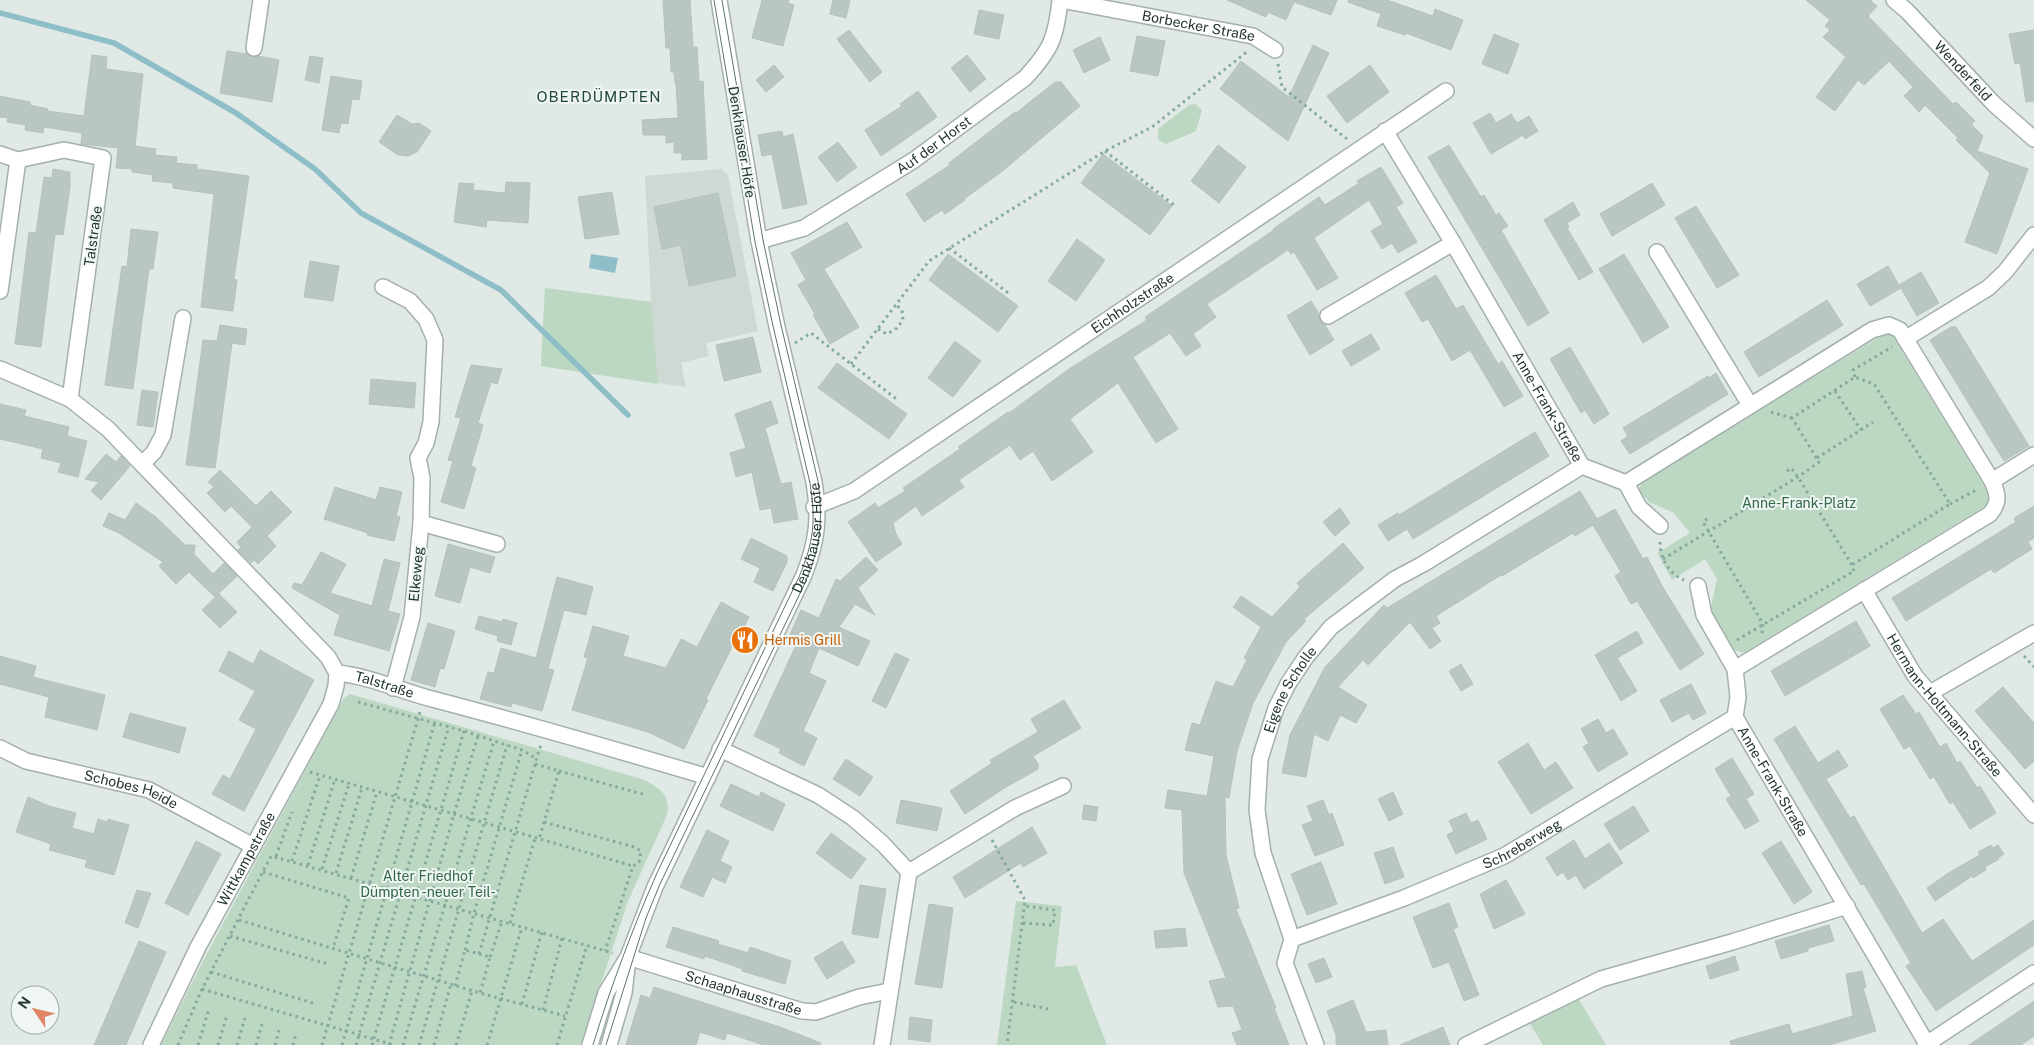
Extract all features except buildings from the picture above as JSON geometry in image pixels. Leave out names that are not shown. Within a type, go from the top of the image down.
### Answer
[{"type":"street","points":[[254,48],[261,0]]},
{"type":"street","name":"Denkhauser Höfe","points":[[590,1045],[606,993],[628,957],[655,887],[804,575],[813,553],[817,529],[816,506],[759,241],[719,0]]},
{"type":"street","name":"Auf der Horst","points":[[759,241],[804,228],[914,160],[1025,78],[1052,44],[1057,25],[1060,0]]},
{"type":"street","name":"Borbecker Straße","points":[[1060,0],[1253,36],[1276,50]]},
{"type":"street","name":"Wenderfeld","points":[[1894,0],[1907,11],[1994,104],[2034,139]]},
{"type":"street","name":"Eichholzstraße","points":[[816,506],[854,491],[1446,91]]},
{"type":"street","name":"Anne-Frank-Straße","points":[[1385,131],[1453,243],[1582,466],[1626,483]]},
{"type":"street","name":"Talstraße","points":[[18,160],[64,150],[103,158],[70,399]]},
{"type":"street","points":[[0,154],[18,160],[0,291]]},
{"type":"street","points":[[1906,339],[1988,288],[2005,272],[2034,235]]},
{"type":"street","points":[[1328,316],[1453,243]]},
{"type":"street","points":[[1657,252],[1750,405]]},
{"type":"street","name":"Elkeweg","points":[[383,287],[410,301],[426,319],[435,340],[431,422],[426,443],[418,458],[422,478],[421,523],[412,617],[393,688]]},
{"type":"street","points":[[143,463],[154,452],[163,434],[183,318]]},
{"type":"street","points":[[1660,526],[1640,507],[1626,483],[1872,330],[1889,324],[1900,330],[1906,339],[1992,480],[1998,495],[1997,506],[1990,514],[1735,669]]},
{"type":"street","name":"Talstraße","points":[[0,369],[70,399],[108,429],[143,463],[328,657],[337,673],[353,675],[424,697],[545,729],[708,777]]},
{"type":"street","points":[[1992,480],[2034,455]]},
{"type":"street","name":"Eigene Scholle","points":[[1292,939],[1263,853],[1257,804],[1262,752],[1268,729],[1288,684],[1306,657],[1331,627],[1383,587],[1582,466]]},
{"type":"street","points":[[421,523],[496,544]]},
{"type":"street","name":"Anne-Frank-Straße","points":[[1698,586],[1704,615],[1735,669],[1738,697],[1735,717],[1926,1044]]},
{"type":"street","name":"Hermann-Holtmann-Straße","points":[[1864,590],[1915,676],[2034,815]]},
{"type":"street","points":[[1930,693],[2034,633]]},
{"type":"street","name":"Wittkampstraße","points":[[151,1045],[198,947],[331,704],[337,673]]},
{"type":"street","name":"Schreberweg","points":[[1292,939],[1404,898],[1504,856],[1735,717]]},
{"type":"street","name":"Schobes Heide","points":[[0,748],[26,761],[149,790],[253,846]]},
{"type":"street","points":[[720,749],[825,799],[865,828],[909,872]]},
{"type":"street","points":[[882,1045],[909,872],[1015,808],[1063,786]]},
{"type":"street","points":[[1466,1045],[1601,978],[1732,942],[1847,906]]},
{"type":"street","points":[[1292,939],[1285,964],[1316,1045]]},
{"type":"street","name":"Denkhauser Höfe","points":[[609,1045],[624,993],[628,957]]},
{"type":"street","name":"Schaaphausstraße","points":[[628,957],[802,1011],[816,1012],[859,997],[889,991]]},
{"type":"street","points":[[1926,1044],[2034,973]]},
{"type":"path","points":[[851,364],[929,262],[1105,151],[1152,127],[1247,52],[1253,36]]},
{"type":"path","points":[[1276,50],[1282,87],[1359,148]]},
{"type":"path","points":[[1105,151],[1174,205]]},
{"type":"path","points":[[949,248],[1012,295]]},
{"type":"path","points":[[878,329],[887,334],[897,328],[903,320],[902,310],[896,305]]},
{"type":"path","points":[[783,352],[811,333],[899,401]]},
{"type":"path","points":[[1855,377],[1854,370],[1906,339]]},
{"type":"path","points":[[1663,559],[1798,477],[1819,462],[1792,418],[1855,377]]},
{"type":"path","points":[[1855,377],[1874,384],[1950,504]]},
{"type":"path","points":[[1835,391],[1861,430]]},
{"type":"path","points":[[1817,458],[1872,422]]},
{"type":"path","points":[[1787,470],[1791,468],[1798,477],[1852,565],[1864,590]]},
{"type":"path","points":[[1852,565],[1992,480]]},
{"type":"path","points":[[1707,519],[1703,522],[1708,532],[1763,624],[1762,633],[1769,648]]},
{"type":"path","points":[[1660,526],[1660,553],[1663,559],[1675,576],[1698,586]]},
{"type":"path","points":[[1724,648],[1854,571]]},
{"type":"path","points":[[322,1045],[424,697]]},
{"type":"path","points":[[358,702],[449,726],[522,750],[537,759]]},
{"type":"path","points":[[342,1045],[434,722]]},
{"type":"path","points":[[356,1045],[449,726]]},
{"type":"path","points":[[479,954],[545,729]]},
{"type":"path","points":[[372,1045],[464,731]]},
{"type":"path","points":[[389,1044],[478,736]]},
{"type":"path","points":[[403,1045],[469,819],[494,741]]},
{"type":"path","points":[[418,1045],[483,823],[508,745]]},
{"type":"path","points":[[434,1045],[465,950],[498,827],[522,750]]},
{"type":"path","points":[[535,764],[646,794]]},
{"type":"path","points":[[510,923],[560,771]]},
{"type":"path","points":[[306,780],[310,772],[633,866]]},
{"type":"path","points":[[292,861],[320,775]]},
{"type":"path","points":[[308,865],[335,780]]},
{"type":"path","points":[[322,869],[349,784]]},
{"type":"path","points":[[336,874],[362,788]]},
{"type":"path","points":[[351,878],[377,792]]},
{"type":"path","points":[[276,856],[295,805]]},
{"type":"path","points":[[544,822],[641,850],[639,862],[633,866],[605,951]]},
{"type":"path","points":[[984,826],[1025,900],[1014,1002],[1007,1045]]},
{"type":"path","points":[[178,1045],[202,989],[271,856],[628,957]]},
{"type":"path","points":[[263,872],[349,898],[333,948]]},
{"type":"path","points":[[1023,923],[1053,926],[1055,910],[1025,906]]},
{"type":"path","points":[[239,920],[472,991],[565,1016]]},
{"type":"path","points":[[480,993],[502,921]]},
{"type":"path","points":[[487,1045],[522,927]]},
{"type":"path","points":[[522,1004],[542,932]]},
{"type":"path","points":[[230,936],[328,964]]},
{"type":"path","points":[[542,1010],[562,938]]},
{"type":"path","points":[[557,1045],[587,945]]},
{"type":"path","points":[[465,950],[490,957]]},
{"type":"path","points":[[211,972],[316,1004]]},
{"type":"path","points":[[202,989],[394,1045]]},
{"type":"path","points":[[456,1045],[472,991]]},
{"type":"path","points":[[1014,1002],[1048,1009]]},
{"type":"path","points":[[198,1045],[209,1009]]},
{"type":"path","points":[[218,1045],[227,1015]]},
{"type":"path","points":[[237,1045],[245,1018]]},
{"type":"path","points":[[256,1045],[262,1024]]},
{"type":"path","points":[[274,1045],[279,1030]]},
{"type":"path","points":[[293,1045],[296,1034]]},
{"type":"shaded area","points":[[722,169],[728,175],[758,331],[706,343],[709,356],[681,363],[686,387],[541,366],[545,288],[651,302],[645,176]]},
{"type":"green space","points":[[1195,104],[1202,110],[1196,131],[1166,144],[1158,140],[1158,129],[1189,105]]},
{"type":"green space","points":[[545,288],[651,302],[658,384],[541,366]]},
{"type":"green space","name":"Anne-Frank-Platz","points":[[1886,333],[1893,336],[1989,494],[1990,503],[1744,653],[1734,650],[1710,611],[1717,579],[1705,559],[1672,580],[1657,553],[1690,533],[1674,513],[1649,502],[1638,490],[1644,480]]},
{"type":"green space","name":"Alter Friedhof Dümpten -neuer Teil-","points":[[350,694],[645,780],[664,794],[668,803],[667,815],[628,901],[581,1045],[161,1045],[204,959],[344,698]]},
{"type":"green space","points":[[1016,901],[1062,906],[1055,967],[1076,965],[1107,1045],[997,1045]]},
{"type":"green space","points":[[1577,996],[1606,1045],[1543,1045],[1529,1022]]},
{"type":"water","points":[[591,254],[618,258],[615,273],[589,268]]},
{"type":"waterway","points":[[0,13],[114,43],[236,113],[315,169],[361,213],[501,290],[628,415]]},
{"type":"tram line","points":[[593,1045],[615,980],[657,873],[799,577],[811,541],[813,509],[810,483],[755,242],[714,0]]},
{"type":"tram line","points":[[606,1045],[646,918],[660,884],[805,583],[814,557],[819,533],[818,481],[763,240],[722,0]]},
{"type":"place","name":"Hermis Grill","points":[[745,640]]},
{"type":"district","name":"OBERDÜMPTEN","points":[[599,96]]}]
